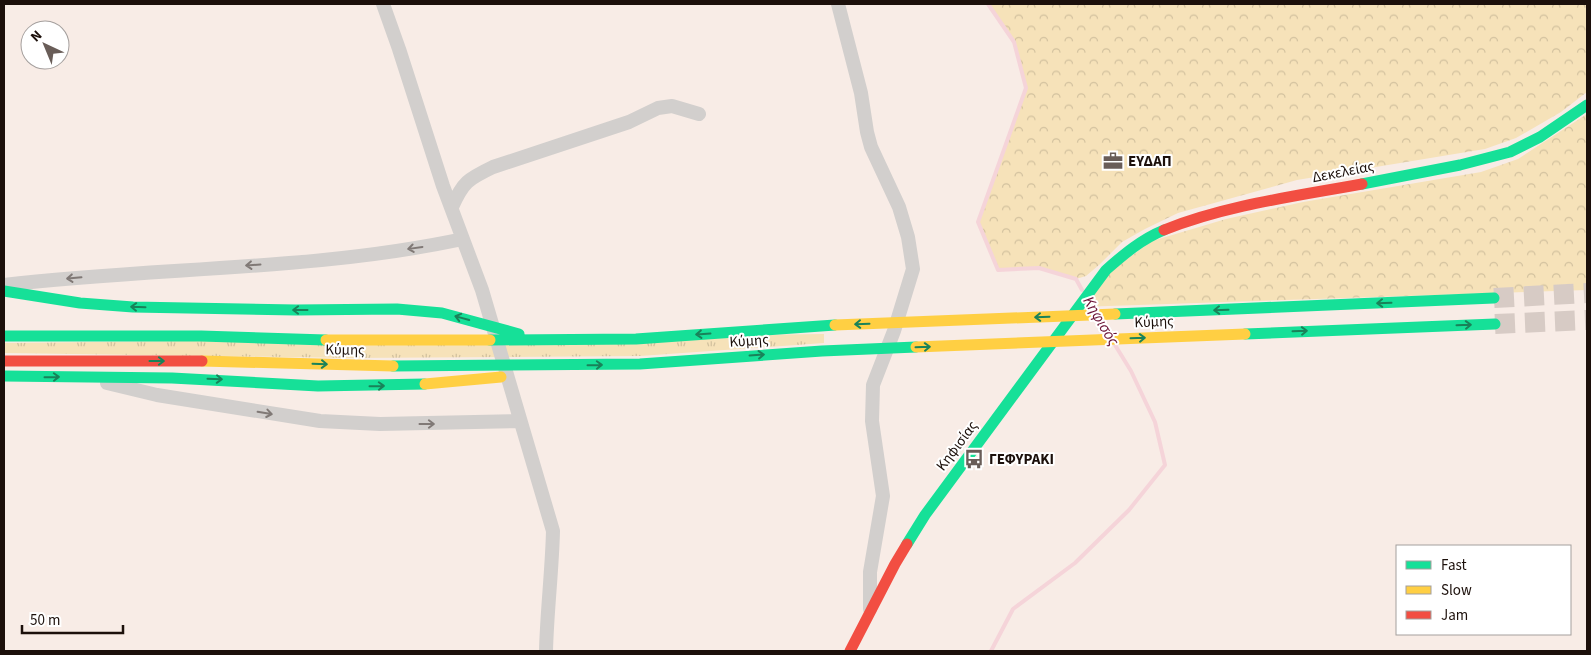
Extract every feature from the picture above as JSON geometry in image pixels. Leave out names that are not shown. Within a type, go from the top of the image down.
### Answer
[{"type":"main road","name":"Δεκελείας","points":[[1106,270],[1132,246],[1169,226],[1245,207],[1472,163],[1503,154],[1540,138],[1587,105]]},
{"type":"main road","name":"Κηφισίας","points":[[850,651],[895,564],[925,515],[1106,270]]},
{"type":"main road","points":[[4,291],[80,303],[132,307],[296,310],[397,309],[442,312],[543,340]]},
{"type":"main road","name":"Κύμης","points":[[4,336],[201,336],[354,341],[636,339],[821,326],[1494,298]]},
{"type":"main road","name":"Κύμης","points":[[4,361],[197,361],[355,366],[640,364],[822,351],[1495,324]]},
{"type":"main road","points":[[4,376],[228,380],[318,386],[372,386],[415,385],[516,376],[546,365]]},
{"type":"street","points":[[383,4],[440,178],[482,290],[553,531],[546,651]]},
{"type":"street","points":[[838,4],[860,93],[867,132],[899,207],[912,254],[913,269],[894,331],[873,385],[872,421],[883,496],[870,572],[870,610]]},
{"type":"street","points":[[452,207],[465,183],[472,177],[492,168],[629,122],[658,108],[672,106],[699,114]]},
{"type":"street","points":[[4,285],[88,276],[287,263],[426,246],[463,239]]},
{"type":"street","points":[[80,376],[157,395],[320,421],[380,424],[520,421]]},
{"type":"green space","points":[[988,4],[1587,4],[1587,92],[1561,112],[1516,138],[1485,149],[1297,180],[1178,213],[1122,242],[1086,276],[1076,279],[1039,268],[998,270],[978,222],[1026,88],[1014,42]]},
{"type":"green space","points":[[1587,114],[1587,290],[1079,307],[1109,272],[1152,241],[1226,219],[1303,202],[1481,172],[1518,159]]},
{"type":"green space","points":[[824,334],[824,343],[640,356],[351,358],[4,353],[4,343]]},
{"type":"waterway","name":"Κηφισός","points":[[988,4],[1014,42],[1026,88],[978,222],[998,270],[1039,268],[1076,279],[1082,290]]},
{"type":"waterway","name":"Κηφισός","points":[[991,651],[1013,609],[1075,563],[1129,510],[1165,465],[1155,422],[1131,371],[1115,345]]},
{"type":"tunnel","points":[[1494,298],[1587,293]]},
{"type":"tunnel","points":[[1495,324],[1587,320]]},
{"type":"traffic: fast","points":[[1362,184],[1460,165],[1510,152],[1540,137],[1587,105]]},
{"type":"traffic: fast","points":[[907,544],[925,515],[1106,270],[1134,247],[1164,230]]},
{"type":"traffic: fast","points":[[4,291],[80,303],[133,307],[296,310],[397,309],[442,313],[519,334]]},
{"type":"traffic: fast","points":[[1115,314],[1494,298]]},
{"type":"traffic: fast","points":[[1245,334],[1495,324]]},
{"type":"traffic: fast","points":[[490,340],[636,339],[835,325]]},
{"type":"traffic: fast","points":[[4,336],[201,336],[326,340]]},
{"type":"traffic: fast","points":[[393,366],[640,364],[822,351],[916,347]]},
{"type":"traffic: fast","points":[[4,376],[172,378],[318,386],[425,384]]},
{"type":"traffic: slow","points":[[835,325],[1115,314]]},
{"type":"traffic: slow","points":[[916,347],[1245,334]]},
{"type":"traffic: slow","points":[[326,340],[490,340]]},
{"type":"traffic: slow","points":[[202,361],[393,366]]},
{"type":"traffic: slow","points":[[425,384],[501,377]]},
{"type":"traffic: jam","points":[[1164,230],[1188,221],[1237,208],[1362,184]]},
{"type":"traffic: jam","points":[[4,361],[202,361]]},
{"type":"traffic: jam","points":[[850,651],[907,544]]},
{"type":"place","name":"ΕΥΔΑΠ","points":[[1113,161]]},
{"type":"place","name":"ΓΕΦΥΡΑΚΙ","points":[[974,459]]}]
